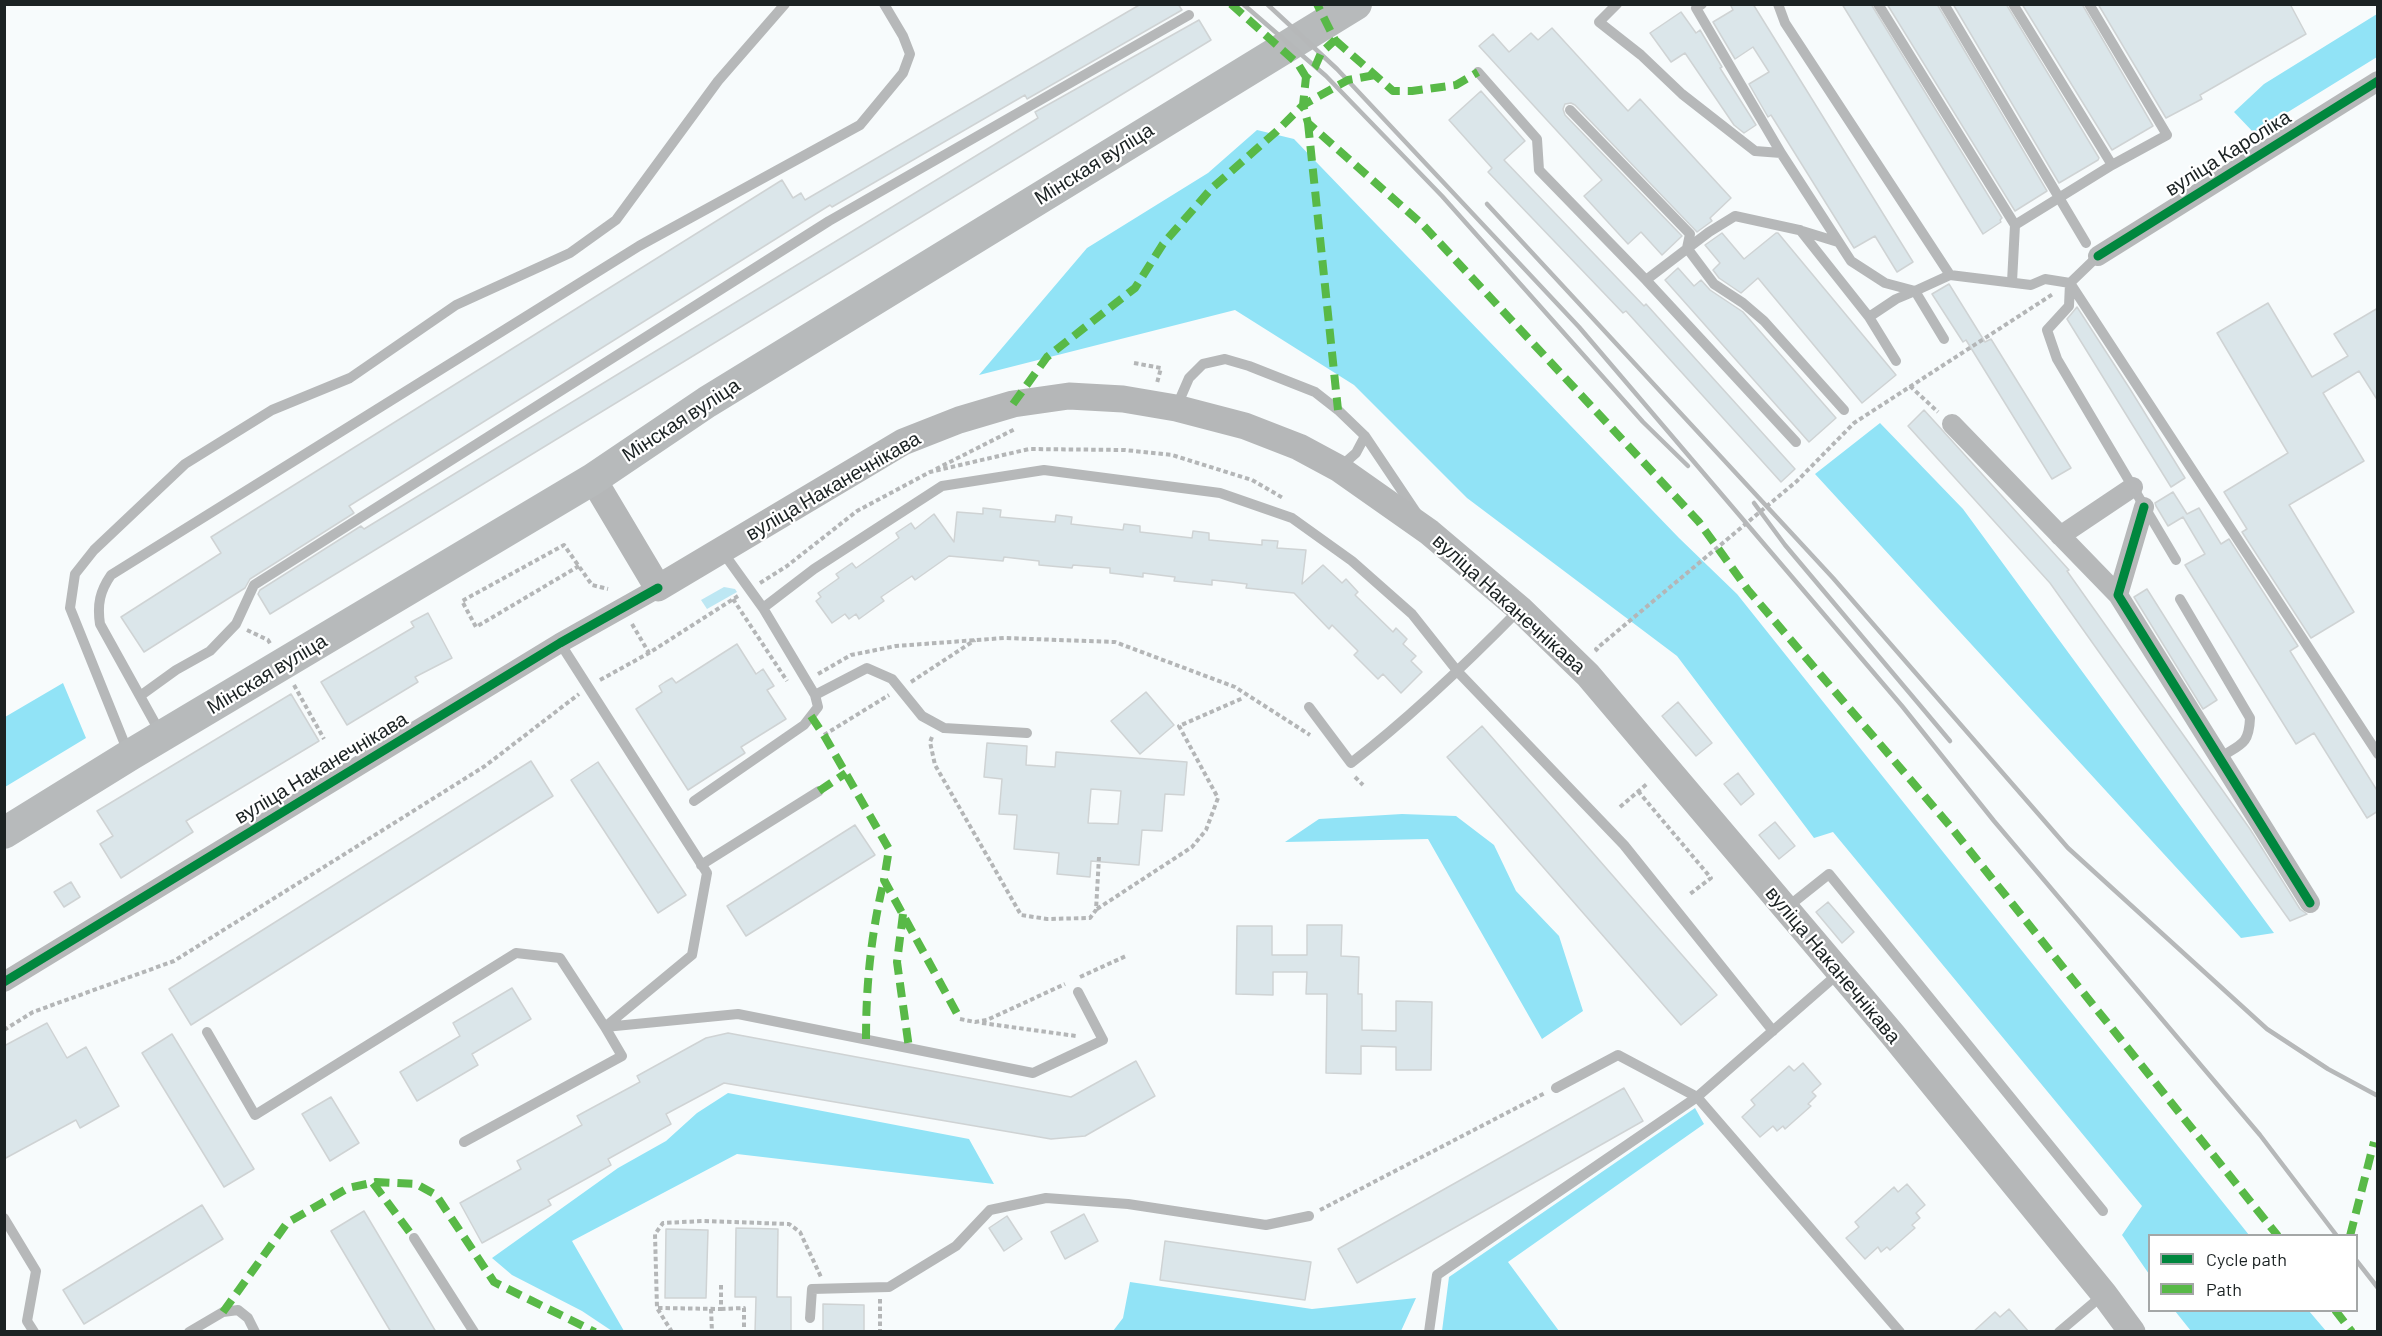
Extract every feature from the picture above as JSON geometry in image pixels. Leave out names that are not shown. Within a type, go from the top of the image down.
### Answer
[{"type":"main road","name":"Мінская вуліца","points":[[4,833],[592,478],[707,402],[1347,10]]},
{"type":"main road","name":"вуліца Наканечнікава","points":[[658,588],[903,442],[959,420],[1013,404],[1069,396],[1123,399],[1176,408],[1256,430],[1299,447],[1338,468],[1429,532],[1520,609],[1588,675],[1840,973],[2104,1294],[2132,1332]]},
{"type":"main road","points":[[592,478],[658,588]]},
{"type":"street","name":"вуліца Кароліка","points":[[2092,249],[2378,81]]},
{"type":"street","points":[[1952,424],[2118,595],[2310,903]]},
{"type":"street","points":[[2060,536],[2133,487]]},
{"type":"street","points":[[2118,595],[2144,507]]},
{"type":"street","name":"вуліца Наканечнікава","points":[[4,982],[560,643],[658,588]]},
{"type":"lane","points":[[130,755],[70,608],[75,574],[94,550],[185,464],[272,410],[350,378],[456,305],[570,253],[616,219],[718,81],[785,4]]},
{"type":"lane","points":[[162,736],[100,624],[97,606],[103,587],[111,575],[639,246],[860,125],[903,73],[910,54],[903,36],[884,4]]},
{"type":"lane","points":[[1617,4],[1599,22],[1641,55],[1682,94],[1755,151],[1781,153]]},
{"type":"lane","points":[[1702,4],[1696,8],[1781,153],[1851,261],[1885,283],[1916,291],[1944,339]]},
{"type":"lane","points":[[1778,4],[1785,23],[1950,275]]},
{"type":"lane","points":[[1878,4],[2015,225],[2012,282]]},
{"type":"lane","points":[[1944,4],[2058,198],[2092,249],[2070,283],[2069,306],[2047,330],[2057,359],[2176,560]]},
{"type":"lane","points":[[2013,4],[2112,165]]},
{"type":"lane","points":[[2015,225],[2112,165],[2167,135],[2089,4]]},
{"type":"lane","points":[[140,696],[176,670],[210,651],[236,624],[254,585],[829,221],[1189,15]]},
{"type":"lane","points":[[1479,72],[1537,139],[1539,170],[1646,280],[1796,442]]},
{"type":"lane","points":[[1570,110],[1690,234],[1687,248],[1714,284],[1743,303],[1764,321],[1844,410]]},
{"type":"lane","points":[[1646,280],[1687,248],[1735,216],[1799,230],[1838,242]]},
{"type":"lane","points":[[1799,230],[1869,317],[1896,361]]},
{"type":"lane","points":[[1869,317],[1896,299],[1950,275],[2031,285],[2045,279],[2070,283],[2378,754]]},
{"type":"lane","points":[[1176,408],[1189,378],[1203,364],[1225,359],[1315,392],[1365,436],[1429,532]]},
{"type":"lane","points":[[1338,468],[1356,453],[1365,436]]},
{"type":"lane","points":[[763,608],[814,569],[942,486],[1044,470],[1220,493],[1292,518],[1352,561],[1412,614],[1458,672],[1624,846],[1773,1031]]},
{"type":"lane","points":[[694,801],[804,725],[818,707],[815,695],[763,608],[722,551]]},
{"type":"lane","points":[[2180,599],[2250,718],[2249,736],[2246,741],[2219,758]]},
{"type":"lane","points":[[1309,707],[1351,763],[1401,725],[1458,672],[1520,609]]},
{"type":"lane","points":[[560,643],[707,873],[692,955],[605,1027]]},
{"type":"lane","points":[[815,695],[867,668],[892,679],[922,716],[944,728],[1027,733]]},
{"type":"lane","points":[[701,865],[819,791]]},
{"type":"lane","points":[[1785,909],[1829,874],[2103,1211]]},
{"type":"lane","points":[[207,1032],[255,1115],[516,952],[560,958],[622,1056],[464,1142]]},
{"type":"lane","points":[[1429,1332],[1437,1275],[1697,1097],[1840,973]]},
{"type":"lane","points":[[605,1027],[738,1014],[1033,1073],[1103,1040],[1078,992]]},
{"type":"lane","points":[[1556,1088],[1618,1055],[1697,1097],[1900,1332]]},
{"type":"lane","points":[[810,1318],[812,1289],[889,1287],[956,1246],[990,1210],[1046,1198],[1128,1204],[1266,1225],[1309,1216]]},
{"type":"lane","points":[[4,1218],[36,1271],[27,1321],[34,1332]]},
{"type":"lane","points":[[414,1238],[474,1332]]},
{"type":"lane","points":[[2059,1332],[2104,1294]]},
{"type":"lane","points":[[189,1332],[223,1312],[238,1310],[248,1318],[255,1332]]},
{"type":"path","points":[[1596,649],[1797,481],[1854,423],[2070,283]]},
{"type":"path","points":[[1910,386],[1952,424]]},
{"type":"path","points":[[4,1030],[33,1012],[174,961],[485,766],[588,687],[649,653],[788,566],[857,511],[930,472],[1029,449],[1125,450],[1172,455],[1252,480],[1291,503]]},
{"type":"path","points":[[579,566],[476,627],[462,601],[564,545],[579,566],[592,585],[608,589]]},
{"type":"path","points":[[733,599],[792,688],[851,655],[896,646],[1004,638],[1115,642],[1235,687],[1314,737]]},
{"type":"path","points":[[632,624],[649,653]]},
{"type":"path","points":[[936,724],[930,742],[935,765],[1021,915],[1047,919],[1090,918],[1096,910],[1192,847],[1206,830],[1218,798],[1179,726],[1243,698]]},
{"type":"path","points":[[1346,769],[1363,785]]},
{"type":"path","points":[[1620,807],[1648,783]]},
{"type":"path","points":[[1638,791],[1711,878],[1690,894]]},
{"type":"path","points":[[1096,910],[1099,857]]},
{"type":"path","points":[[976,1022],[987,1020],[1126,956]]},
{"type":"path","points":[[960,1019],[1103,1040]]},
{"type":"path","points":[[1309,1216],[1556,1088]]},
{"type":"path","points":[[672,1332],[657,1308],[655,1234],[663,1223],[704,1221],[789,1224],[800,1232],[827,1288]]},
{"type":"path","points":[[721,1282],[721,1309]]},
{"type":"path","points":[[879,1287],[880,1332]]},
{"type":"path","points":[[657,1308],[744,1308],[744,1332]]},
{"type":"path","points":[[711,1309],[712,1332]]},
{"type":"shaded area","points":[[2377,14],[2377,57],[2254,133],[2234,112],[2264,84]]},
{"type":"shaded area","points":[[1257,130],[1294,139],[1679,538],[1737,594],[2248,1234],[2148,1234],[2148,1273],[2122,1235],[2142,1206],[1833,832],[1814,838],[1677,656],[1467,498],[1354,385],[1235,310],[979,375],[1087,248],[1208,173]]},
{"type":"shaded area","points":[[1880,423],[1963,509],[2274,933],[2241,938],[1815,474]]},
{"type":"shaded area","points":[[724,587],[735,589],[737,592],[707,609],[701,600]]},
{"type":"shaded area","points":[[63,683],[86,738],[5,787],[5,717]]},
{"type":"shaded area","points":[[1402,814],[1456,816],[1494,845],[1516,891],[1559,936],[1583,1011],[1542,1039],[1428,839],[1285,842],[1319,819]]},
{"type":"shaded area","points":[[728,1093],[969,1139],[994,1184],[737,1154],[572,1241],[624,1331],[612,1331],[582,1311],[512,1275],[492,1258],[618,1168],[666,1141],[697,1113]]},
{"type":"shaded area","points":[[1695,1108],[1704,1124],[1508,1262],[1559,1331],[1442,1331],[1449,1277]]},
{"type":"shaded area","points":[[1130,1282],[1312,1309],[1416,1298],[1401,1331],[1113,1331],[1123,1318]]},
{"type":"shaded area","points":[[2176,1312],[2310,1312],[2326,1331],[2191,1331]]},
{"type":"building","points":[[1141,4],[1178,4],[1182,10],[1027,99],[1025,95],[832,207],[830,205],[349,506],[354,513],[250,579],[245,588],[144,652],[121,617],[221,553],[211,537],[782,180],[793,198],[801,193],[805,200]]},
{"type":"building","points":[[1730,4],[1753,4],[1913,262],[1897,272],[1875,236],[1854,248],[1771,115],[1768,117],[1749,84],[1769,72],[1753,47],[1735,59],[1713,22],[1733,10]]},
{"type":"building","points":[[1842,4],[1871,4],[2002,218],[2001,222],[1983,234]]},
{"type":"building","points":[[1887,4],[1937,4],[2047,191],[2015,211]]},
{"type":"building","points":[[1953,4],[2006,4],[2099,158],[2098,160],[2059,183]]},
{"type":"building","points":[[2022,4],[2082,4],[2153,126],[2112,150]]},
{"type":"building","points":[[2098,4],[2290,4],[2306,34],[2200,95],[2202,99],[2166,118]]},
{"type":"building","points":[[1681,12],[1696,33],[1700,30],[1722,67],[1720,68],[1756,125],[1744,133],[1734,125],[1685,53],[1671,62],[1650,33]]},
{"type":"building","points":[[1199,20],[1211,40],[270,614],[258,594],[260,590],[361,526],[364,529],[1038,118],[1035,112]]},
{"type":"building","points":[[1552,28],[1628,111],[1640,99],[1731,198],[1710,218],[1712,221],[1697,232],[1575,105],[1565,104],[1563,109],[1565,115],[1682,236],[1662,255],[1641,232],[1628,244],[1584,196],[1602,180],[1479,46],[1493,34],[1509,52],[1531,33],[1538,40]]},
{"type":"building","points":[[1481,91],[1525,141],[1504,160],[1644,306],[1646,304],[1795,469],[1781,482],[1626,311],[1623,313],[1488,172],[1492,168],[1449,120]]},
{"type":"building","points":[[1722,233],[1744,259],[1778,233],[1896,375],[1862,403],[1758,278],[1741,293],[1719,278],[1713,270],[1720,263],[1705,245]]},
{"type":"building","points":[[1678,268],[1694,286],[1701,280],[1710,290],[1743,312],[1836,418],[1809,442],[1665,280]]},
{"type":"building","points":[[1949,284],[1985,342],[1991,339],[2071,468],[2052,479],[1966,340],[1963,342],[1932,294]]},
{"type":"building","points":[[2268,303],[2312,377],[2348,356],[2334,334],[2378,308],[2378,401],[2359,371],[2323,393],[2364,461],[2289,505],[2354,612],[2311,638],[2242,532],[2247,529],[2224,492],[2288,453],[2217,333]]},
{"type":"building","points":[[2077,307],[2185,478],[2171,487],[2067,319]]},
{"type":"building","points":[[1924,410],[2069,570],[2067,571],[2250,829],[2300,909],[2307,914],[2290,921],[2050,583],[1908,426]]},
{"type":"building","points":[[2173,492],[2187,514],[2199,508],[2221,544],[2229,539],[2298,646],[2290,651],[2378,792],[2378,811],[2367,818],[2314,733],[2296,744],[2185,565],[2205,554],[2183,517],[2168,526],[2156,506],[2155,503]]},
{"type":"building","points":[[983,508],[1001,510],[1000,517],[1055,522],[1056,515],[1072,517],[1071,524],[1123,530],[1124,524],[1140,526],[1140,532],[1192,538],[1193,531],[1209,533],[1209,540],[1262,545],[1262,540],[1278,541],[1277,548],[1306,550],[1302,584],[1323,565],[1342,583],[1346,579],[1358,592],[1355,595],[1393,632],[1396,628],[1407,639],[1403,644],[1416,656],[1411,661],[1422,672],[1401,693],[1383,674],[1378,679],[1354,655],[1358,651],[1332,625],[1329,629],[1294,593],[1246,588],[1247,584],[1231,582],[1212,580],[1212,585],[1174,581],[1175,577],[1143,573],[1143,577],[1110,573],[1110,568],[1039,565],[1039,561],[1004,557],[1003,561],[949,556],[915,580],[912,576],[881,597],[884,601],[859,619],[856,614],[849,619],[845,614],[832,623],[816,601],[821,597],[818,593],[839,578],[836,574],[852,563],[856,568],[899,538],[896,533],[911,523],[915,529],[934,514],[954,542],[957,512],[983,514]]},
{"type":"building","points":[[2147,589],[2217,700],[2203,709],[2134,597]]},
{"type":"building","points":[[428,613],[452,658],[415,677],[418,682],[347,725],[321,682],[414,627],[411,622]]},
{"type":"building","points":[[737,644],[756,674],[763,669],[774,686],[767,690],[786,719],[741,747],[745,753],[688,790],[636,709],[662,692],[659,686],[665,682],[672,678],[676,683]]},
{"type":"building","points":[[1146,692],[1174,725],[1140,754],[1111,721]]},
{"type":"building","points":[[291,694],[319,741],[186,821],[193,832],[121,878],[100,844],[113,836],[97,811]]},
{"type":"building","points":[[1678,702],[1712,743],[1696,756],[1662,716]]},
{"type":"building","points":[[1482,726],[1717,995],[1681,1025],[1447,757]]},
{"type":"building","points":[[987,743],[1027,746],[1026,765],[1055,767],[1056,752],[1187,762],[1184,795],[1165,794],[1162,831],[1142,830],[1139,865],[1091,861],[1090,877],[1057,874],[1059,853],[1014,849],[1017,815],[999,814],[1002,779],[984,777]],"holes":[[[1091,789],[1121,791],[1118,824],[1088,823]]]},
{"type":"building","points":[[531,761],[553,796],[191,1025],[169,989]]},
{"type":"building","points":[[598,762],[686,895],[658,913],[571,780]]},
{"type":"building","points":[[1738,773],[1754,794],[1741,805],[1724,784]]},
{"type":"building","points":[[1775,822],[1795,846],[1779,859],[1759,835]]},
{"type":"building","points":[[855,825],[875,855],[746,936],[727,906]]},
{"type":"building","points":[[71,882],[80,897],[64,907],[54,892]]},
{"type":"building","points":[[1828,902],[1854,932],[1842,943],[1816,912]]},
{"type":"building","points":[[1307,925],[1342,925],[1341,956],[1359,957],[1358,994],[1362,994],[1362,1030],[1396,1031],[1396,1001],[1432,1002],[1431,1070],[1396,1070],[1396,1047],[1361,1046],[1361,1074],[1326,1073],[1327,994],[1306,994],[1307,972],[1273,972],[1273,995],[1236,994],[1237,926],[1272,926],[1272,955],[1307,955]]},
{"type":"building","points":[[512,988],[531,1019],[472,1054],[478,1065],[417,1101],[400,1072],[460,1036],[453,1023]]},
{"type":"building","points":[[47,1023],[67,1058],[86,1047],[119,1106],[80,1128],[76,1120],[4,1159],[4,1046]]},
{"type":"building","points":[[728,1033],[1071,1097],[1136,1061],[1155,1096],[1085,1136],[1051,1139],[724,1083],[666,1114],[671,1124],[608,1159],[611,1165],[548,1200],[551,1205],[482,1243],[460,1203],[521,1169],[517,1161],[582,1125],[577,1116],[640,1082],[637,1076],[706,1038]]},
{"type":"building","points":[[172,1034],[254,1169],[224,1187],[142,1053]]},
{"type":"building","points":[[1803,1063],[1821,1084],[1812,1092],[1816,1096],[1808,1104],[1811,1106],[1785,1129],[1783,1126],[1777,1131],[1773,1126],[1760,1137],[1742,1117],[1755,1105],[1751,1100],[1789,1066],[1794,1071]]},
{"type":"building","points":[[1624,1088],[1643,1121],[1357,1283],[1338,1249]]},
{"type":"building","points":[[331,1097],[359,1143],[330,1161],[302,1114]]},
{"type":"building","points":[[1907,1184],[1925,1205],[1916,1213],[1920,1218],[1912,1225],[1915,1228],[1890,1250],[1887,1247],[1881,1252],[1878,1247],[1865,1259],[1846,1238],[1859,1227],[1855,1222],[1894,1187],[1898,1192]]},
{"type":"building","points":[[202,1205],[223,1239],[84,1324],[63,1290]]},
{"type":"building","points":[[364,1211],[436,1332],[391,1332],[331,1231]]},
{"type":"building","points":[[1084,1214],[1098,1241],[1065,1259],[1051,1232]]},
{"type":"building","points":[[1007,1216],[1022,1239],[1004,1251],[989,1228]]},
{"type":"building","points":[[736,1228],[778,1229],[777,1297],[791,1297],[791,1332],[755,1332],[756,1297],[735,1297]]},
{"type":"building","points":[[666,1229],[708,1230],[706,1298],[665,1298]]},
{"type":"building","points":[[1165,1241],[1311,1262],[1305,1300],[1160,1280]]},
{"type":"building","points":[[823,1304],[864,1305],[864,1332],[823,1332]]},
{"type":"building","points":[[2009,1309],[2029,1332],[1973,1332],[1995,1312],[2000,1317]]},
{"type":"railway","points":[[1243,4],[1326,76],[1442,196],[1643,422],[1688,466]]},
{"type":"railway","points":[[1267,4],[1337,69],[1579,327],[1902,706],[1994,821],[2260,1135],[2335,1234]]},
{"type":"railway","points":[[1487,204],[1833,578],[2068,848],[2267,1029],[2328,1069],[2378,1096]]},
{"type":"railway","points":[[1754,503],[1785,545],[1950,741]]},
{"type":"railway","points":[[2358,1263],[2378,1288]]},
{"type":"marked path","points":[[1231,4],[1298,64],[1306,77]]},
{"type":"marked path","points":[[1013,404],[1047,357],[1135,288],[1163,244],[1211,189],[1303,105],[1306,77],[1315,67],[1321,53],[1335,40],[1317,4]]},
{"type":"marked path","points":[[1335,40],[1393,91],[1412,91],[1456,85],[1478,72]]},
{"type":"marked path","points":[[1375,75],[1348,80],[1303,105],[1308,123],[1423,225],[1699,522],[1748,590],[1950,826],[2276,1234]]},
{"type":"marked path","points":[[1308,123],[1338,410]]},
{"type":"marked path","points":[[811,716],[889,849],[884,880],[960,1019]]},
{"type":"marked path","points":[[819,791],[846,773]]},
{"type":"marked path","points":[[866,1039],[870,959],[884,880]]},
{"type":"marked path","points":[[903,914],[897,962],[909,1048]]},
{"type":"marked path","points":[[2351,1234],[2374,1142]]},
{"type":"marked path","points":[[223,1312],[287,1223],[348,1188],[376,1182],[416,1184],[436,1195],[494,1282],[595,1332]]},
{"type":"marked path","points":[[373,1183],[414,1238]]},
{"type":"marked path","points":[[2337,1312],[2352,1332]]},
{"type":"cycle path","points":[[2098,256],[2378,81]]},
{"type":"cycle path","points":[[2144,507],[2118,595],[2310,903]]},
{"type":"cycle path","points":[[4,982],[560,643],[658,588]]}]
